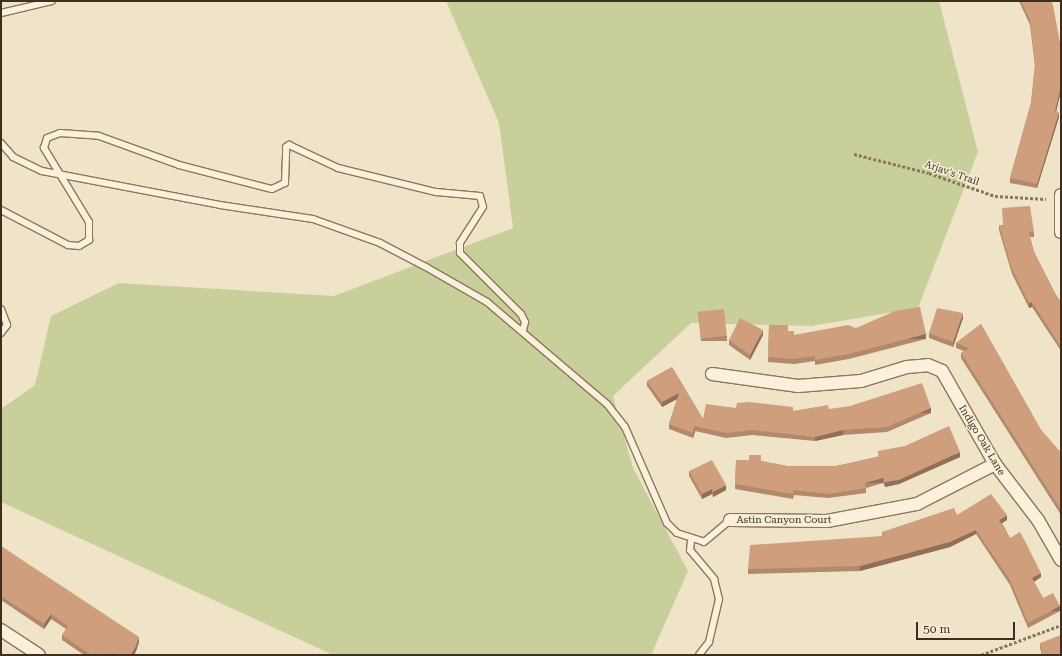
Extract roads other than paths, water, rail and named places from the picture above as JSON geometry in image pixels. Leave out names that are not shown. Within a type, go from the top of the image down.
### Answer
[{"type":"street","points":[[1061,200],[1061,232]]},
{"type":"street","name":"Indigo Oak Lane","points":[[712,374],[798,386],[861,381],[907,367],[928,365],[942,371],[995,464],[1038,520],[1061,560]]},
{"type":"street","name":"Astin Canyon Court","points":[[730,520],[827,522],[917,504],[995,464]]},
{"type":"street","points":[[1,630],[39,655]]},
{"type":"lane","points":[[1,13],[52,1]]},
{"type":"lane","points":[[1,210],[68,245],[85,244],[91,235],[89,222],[61,175],[47,155],[44,142],[51,135],[76,132],[261,187],[279,188],[285,179],[285,158],[289,144],[338,168],[436,192],[472,193],[480,196],[483,207],[459,248],[462,258],[520,314],[525,322],[523,330]]},
{"type":"lane","points":[[1,142],[26,166],[61,175],[332,224],[426,267],[487,302],[523,330],[607,404],[624,427],[667,523],[691,541],[704,542],[730,520]]},
{"type":"lane","points":[[1,309],[7,325],[1,333]]},
{"type":"lane","points":[[691,541],[690,550],[714,579],[719,599],[708,642],[699,655]]}]
